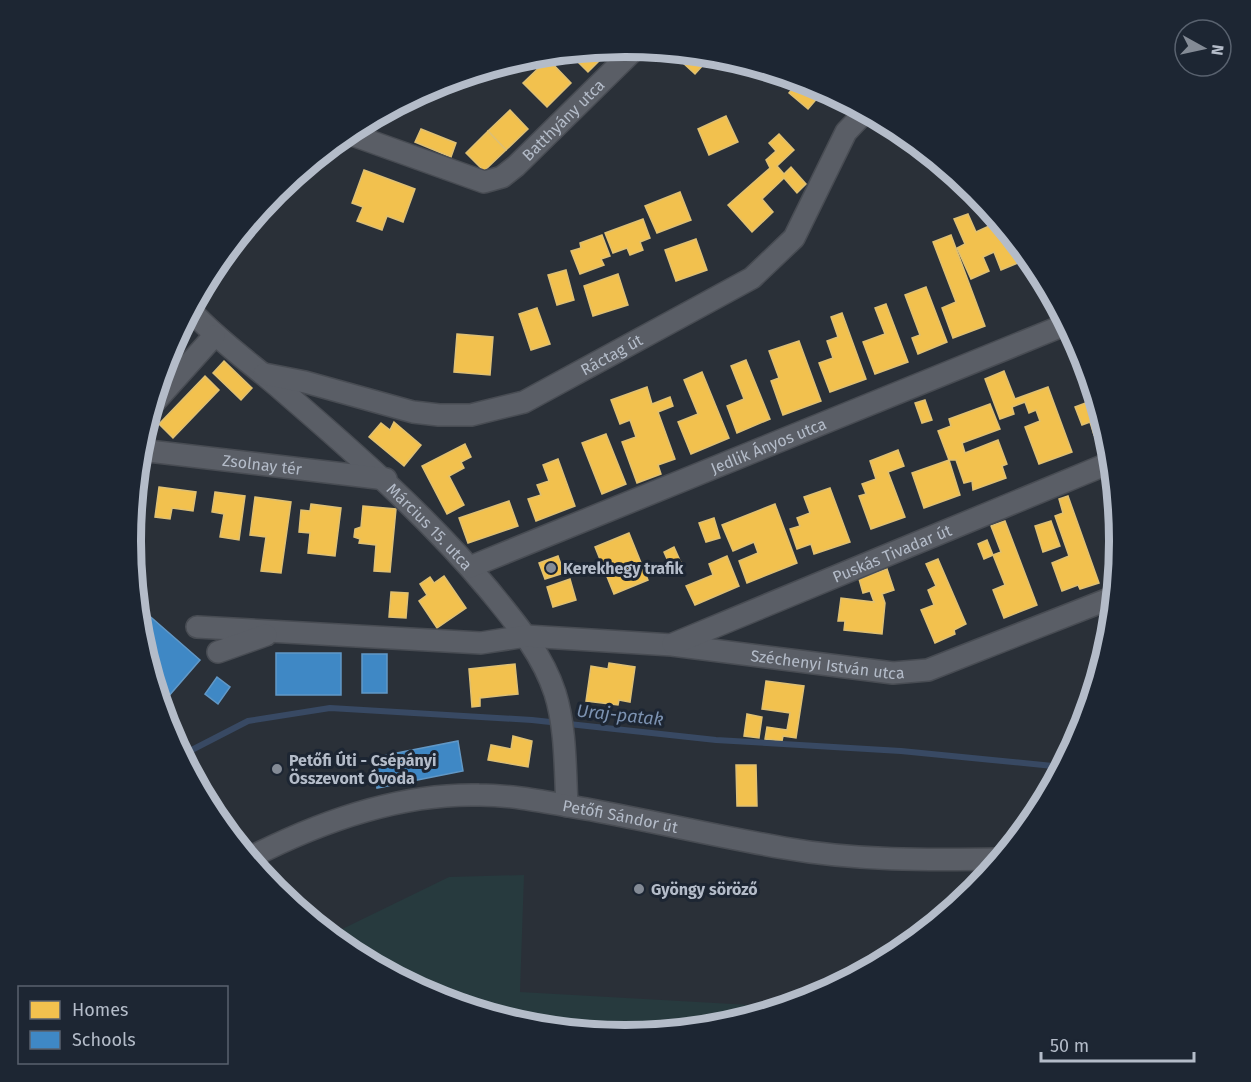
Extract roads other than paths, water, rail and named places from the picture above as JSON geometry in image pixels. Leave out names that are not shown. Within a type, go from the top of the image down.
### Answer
[{"type":"street","name":"Batthyány utca","points":[[359,137],[484,182],[502,177],[627,57]]},
{"type":"street","name":"Ráctag út","points":[[264,375],[305,382],[413,412],[439,415],[471,415],[524,402],[752,278],[794,238],[846,132],[860,118]]},
{"type":"street","name":"Március 15. utca","points":[[196,317],[214,336],[264,375],[386,479],[470,567],[526,636],[550,680],[559,711],[565,759],[567,806]]},
{"type":"street","name":"Jedlik Ányos utca","points":[[470,567],[1060,327]]},
{"type":"street","points":[[166,390],[214,336]]},
{"type":"street","name":"Zsolnay tér","points":[[150,451],[386,479]]},
{"type":"street","name":"Puskás Tivadar út","points":[[672,645],[1103,466]]},
{"type":"street","name":"Széchenyi István utca","points":[[197,627],[481,643],[526,636],[672,645],[892,673],[928,670],[1105,600]]},
{"type":"street","points":[[218,652],[277,632]]},
{"type":"street","name":"Petőfi Sándor út","points":[[257,854],[332,821],[372,808],[409,801],[478,794],[567,806],[785,849],[844,857],[910,860],[990,859]]},
{"type":"waterway","name":"Uraj-patak","points":[[189,751],[248,721],[330,708],[532,720],[716,740],[901,751],[1054,766]]},
{"type":"place","name":"Kerekhegy trafik","points":[[551,568]]},
{"type":"place","name":"Petőfi Úti - Csépányi Összevont Óvoda","points":[[277,769]]},
{"type":"place","name":"Gyöngy söröző","points":[[639,889]]}]
